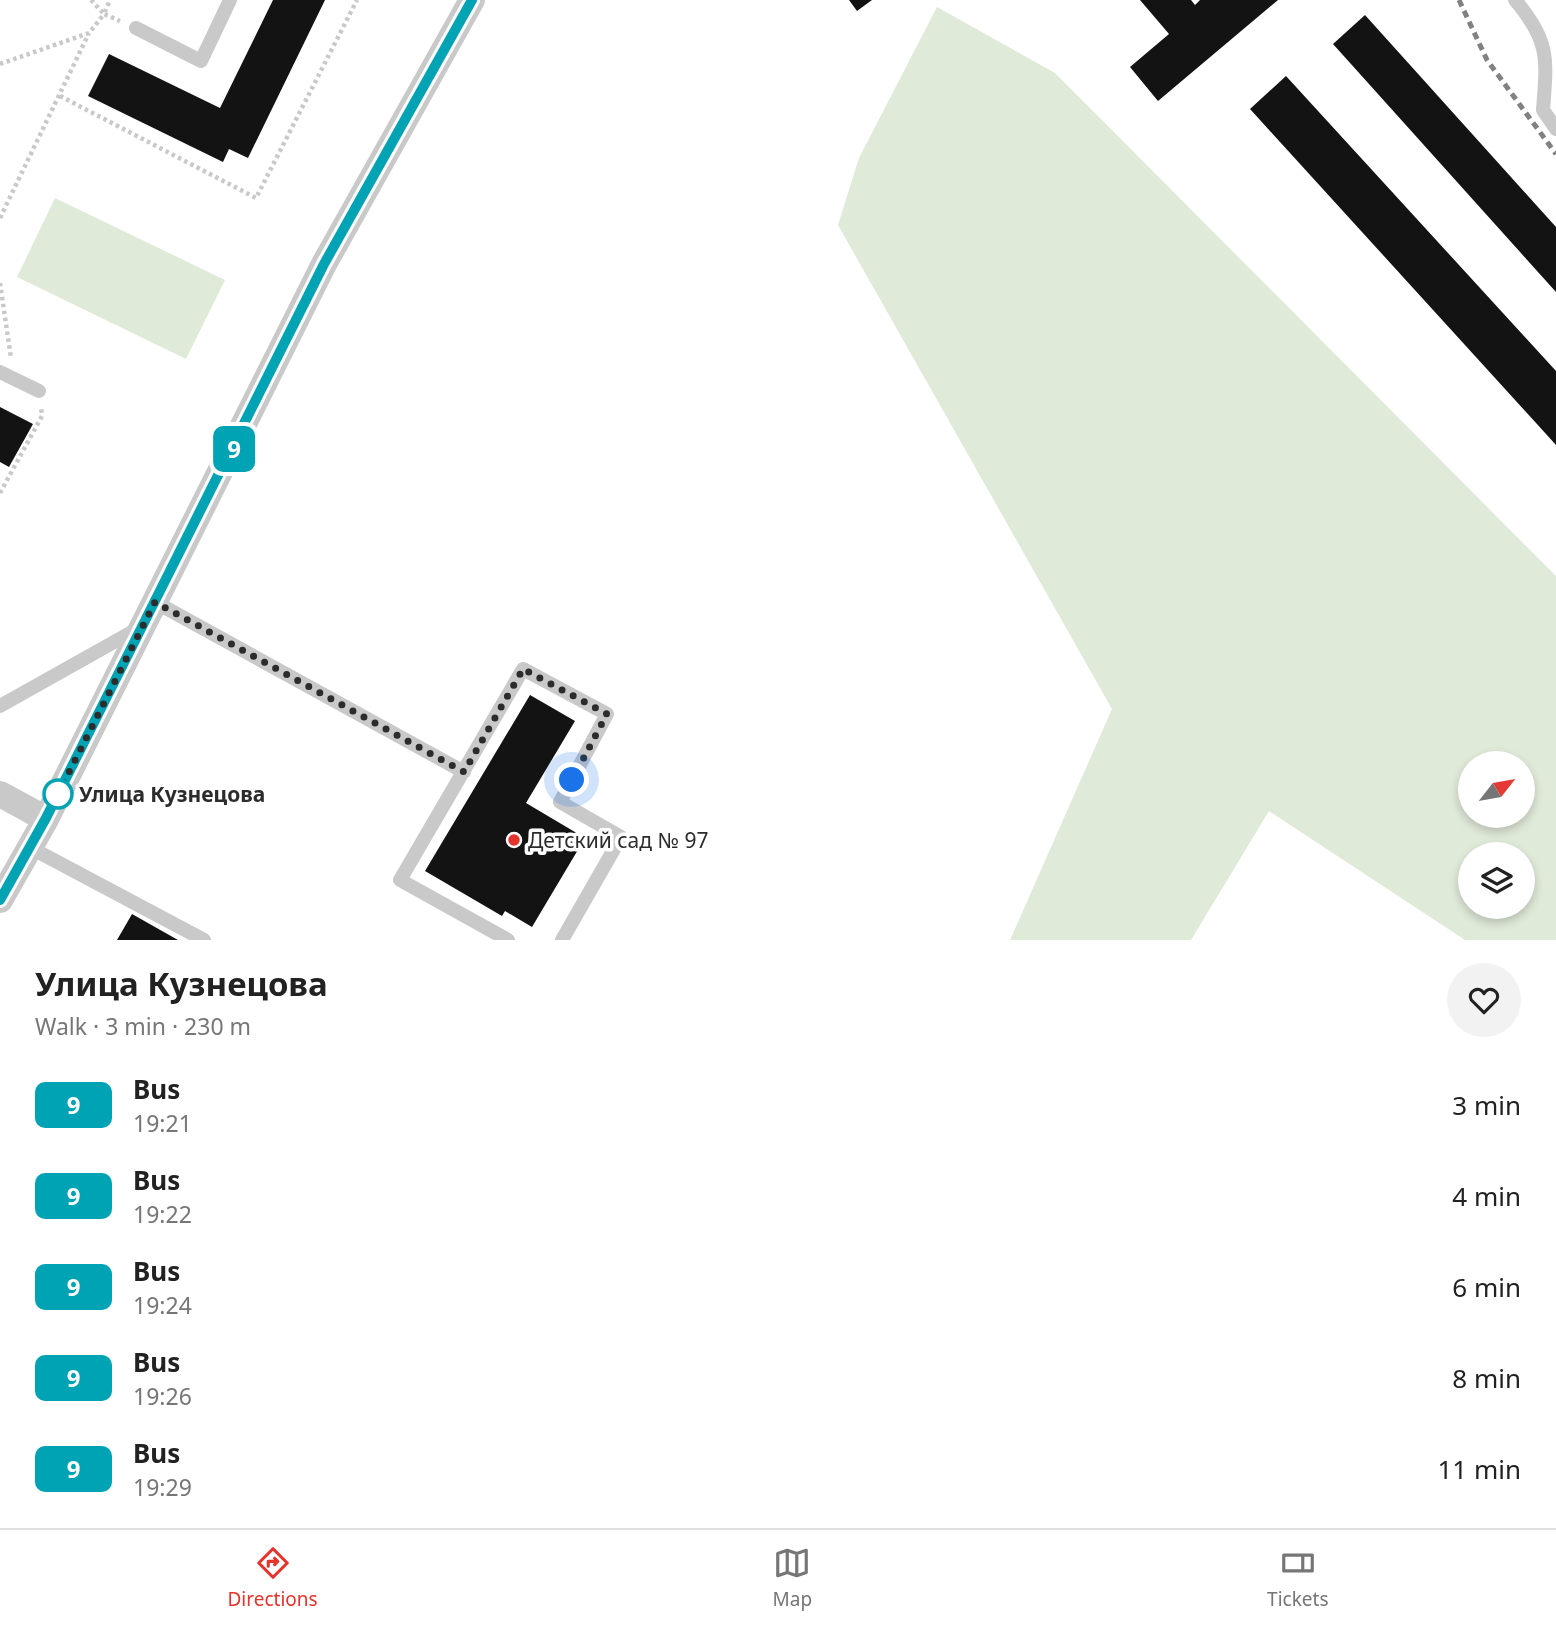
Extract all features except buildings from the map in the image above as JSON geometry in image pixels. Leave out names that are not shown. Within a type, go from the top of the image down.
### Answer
[{"type":"street","points":[[0,900],[31,848],[324,264],[472,0]]},
{"type":"street","points":[[0,794],[46,818]]},
{"type":"lane","points":[[136,28],[201,61],[230,0]]},
{"type":"lane","points":[[1515,0],[1536,25],[1547,62],[1543,110],[1556,129]]},
{"type":"lane","points":[[0,372],[39,391]]},
{"type":"lane","points":[[155,602],[464,772]]},
{"type":"lane","points":[[0,706],[142,626]]},
{"type":"lane","points":[[508,940],[400,880],[523,669],[607,714],[560,802],[621,837],[562,940]]},
{"type":"lane","points":[[31,848],[204,940]]},
{"type":"path","points":[[91,0],[104,14],[136,28]]},
{"type":"path","points":[[0,218],[89,33],[104,14],[110,0]]},
{"type":"path","points":[[60,96],[256,198],[357,0]]},
{"type":"path","points":[[0,64],[89,33]]},
{"type":"path","points":[[0,283],[14,380]]},
{"type":"path","points":[[0,493],[42,415],[39,391]]},
{"type":"green space","points":[[937,7],[1055,73],[1556,576],[1556,940],[1465,940],[1269,811],[1191,940],[1010,940],[1112,709],[838,225],[859,158]]},
{"type":"green space","points":[[55,198],[225,280],[186,359],[17,277]]},
{"type":"railway","points":[[1459,0],[1487,60],[1556,154]]},
{"type":"bus line","name":"9","points":[[0,900],[31,848],[233,451],[324,264],[472,0]]},
{"type":"place","name":"Улица Кузнецова","points":[[58,794]]},
{"type":"place","name":"Детский сад № 97","points":[[514,840]]},
{"type":"route","points":[[58,794],[155,602],[464,772],[523,669],[607,714],[572,780]]}]
